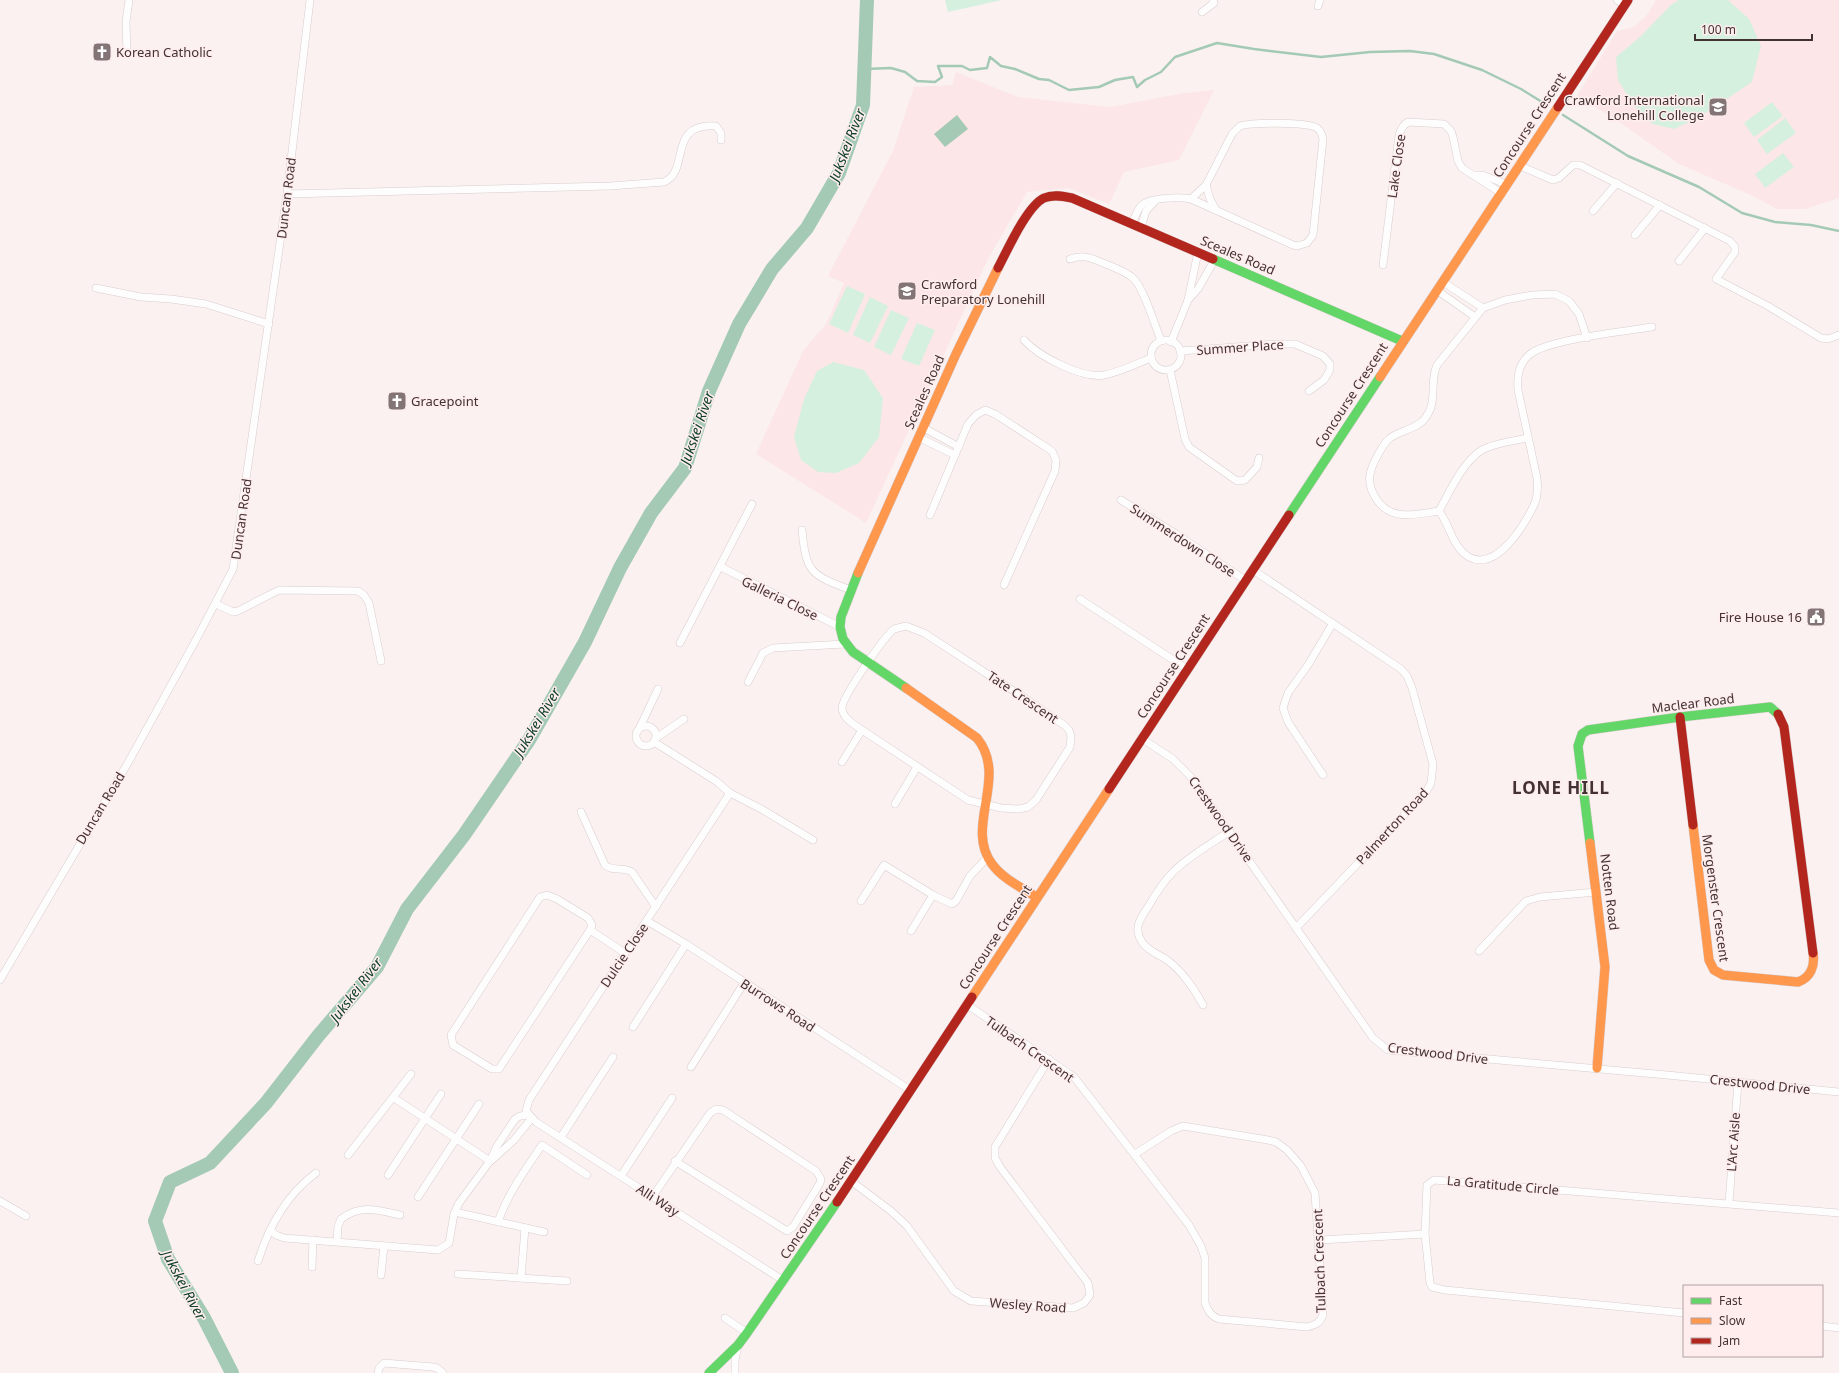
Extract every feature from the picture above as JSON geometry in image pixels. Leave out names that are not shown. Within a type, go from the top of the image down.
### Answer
[{"type":"street","points":[[127,53],[126,22],[129,0]]},
{"type":"street","name":"Duncan Road","points":[[0,980],[82,838],[129,761],[231,576],[235,562],[287,194],[310,0]]},
{"type":"street","points":[[1202,12],[1215,1]]},
{"type":"street","name":"Concourse Crescent","points":[[709,1373],[738,1345],[747,1333],[851,1181],[1402,341],[1438,291],[1623,2]]},
{"type":"street","name":"Lake Close","points":[[1383,265],[1398,143],[1400,132],[1408,122],[1444,124],[1451,131],[1460,164],[1466,171],[1475,175],[1480,180],[1501,192]]},
{"type":"street","points":[[1137,225],[1155,201],[1176,198],[1190,199],[1293,245],[1297,246],[1307,243],[1312,235],[1323,139],[1322,134],[1315,127],[1301,125],[1265,123],[1240,126],[1232,134],[1206,185],[1190,199]]},
{"type":"street","points":[[287,194],[610,186],[664,182],[668,181],[674,171],[683,144],[690,132],[696,127],[716,126],[721,133],[721,140]]},
{"type":"street","points":[[1518,165],[1553,180],[1559,178],[1573,164],[1580,165],[1730,241],[1735,248],[1735,252],[1714,282],[1768,306],[1821,338],[1828,339],[1839,335]]},
{"type":"street","name":"Lake Close","points":[[1475,175],[1482,174],[1506,184]]},
{"type":"street","points":[[1593,211],[1617,184]]},
{"type":"street","points":[[1206,185],[1210,199],[1216,210]]},
{"type":"street","name":"Sceales Road","points":[[845,644],[840,627],[844,609],[866,552],[982,296],[1008,248],[1032,208],[1038,201],[1049,196],[1064,195],[1137,225],[1402,341]]},
{"type":"street","points":[[1635,235],[1660,205]]},
{"type":"street","points":[[1679,261],[1705,228]]},
{"type":"street","points":[[1171,342],[1188,300],[1198,252]]},
{"type":"street","points":[[1070,259],[1078,256],[1085,256],[1116,268],[1133,278],[1139,287],[1161,341]]},
{"type":"street","points":[[1188,300],[1198,289],[1215,259]]},
{"type":"street","points":[[1443,282],[1483,308]]},
{"type":"street","points":[[96,288],[141,297],[171,299],[206,304],[269,324]]},
{"type":"street","points":[[1438,291],[1475,317]]},
{"type":"street","points":[[1439,511],[1405,516],[1387,510],[1371,491],[1369,474],[1375,460],[1389,439],[1418,425],[1425,419],[1431,410],[1433,400],[1433,374],[1437,365],[1475,317],[1483,308],[1505,300],[1549,293],[1555,294],[1569,302],[1579,314],[1587,338]]},
{"type":"street","points":[[1439,511],[1448,524],[1457,545],[1467,555],[1483,560],[1499,553],[1512,540],[1534,505],[1536,498],[1537,478],[1518,390],[1518,377],[1524,362],[1534,352],[1543,348],[1587,338],[1652,327]]},
{"type":"street","points":[[1024,340],[1040,353],[1090,375],[1104,375],[1151,358]]},
{"type":"street","points":[[1161,341],[1171,342],[1180,351],[1181,356],[1178,365],[1170,370],[1158,368],[1151,358],[1151,351],[1155,345],[1161,341]]},
{"type":"street","name":"Summer Place","points":[[1180,351],[1275,344],[1295,344],[1323,356],[1330,364],[1330,370],[1324,380],[1309,391]]},
{"type":"street","points":[[1170,370],[1188,447],[1237,481],[1245,480],[1257,467],[1259,458]]},
{"type":"street","points":[[930,515],[955,455],[971,420],[976,414],[985,410],[996,414],[1052,451],[1056,460],[1055,472],[1004,585]]},
{"type":"street","points":[[922,427],[959,447]]},
{"type":"street","points":[[918,437],[955,455]]},
{"type":"street","points":[[1439,511],[1458,478],[1475,455],[1483,449],[1492,446],[1528,438]]},
{"type":"street","name":"Summerdown Close","points":[[1121,500],[1176,534],[1245,580]]},
{"type":"street","points":[[680,643],[721,567],[752,504]]},
{"type":"street","points":[[802,530],[806,560],[812,570],[820,577],[851,590]]},
{"type":"street","name":"Galleria Close","points":[[721,567],[840,627]]},
{"type":"street","name":"Palmerton Road","points":[[1253,570],[1387,658],[1408,676],[1433,764],[1431,783],[1426,792],[1296,928]]},
{"type":"street","points":[[216,604],[233,612],[238,611],[279,590],[358,590],[364,595],[369,603],[381,662]]},
{"type":"street","points":[[1080,599],[1187,669]]},
{"type":"street","points":[[1323,775],[1288,722],[1283,708],[1288,693],[1308,665],[1333,623]]},
{"type":"street","name":"Tate Crescent","points":[[869,662],[888,634],[894,629],[906,626],[914,628],[1029,701],[1069,730],[1072,736],[1070,747],[1033,804],[1019,809],[1001,808],[986,803]]},
{"type":"street","points":[[748,682],[763,653],[773,648],[845,644],[854,654],[869,662],[977,738],[984,747],[990,769],[982,842],[987,858],[999,870],[1036,897]]},
{"type":"street","points":[[869,662],[850,689],[842,706],[842,710],[847,719],[968,800],[986,803]]},
{"type":"street","points":[[658,689],[636,735],[638,743],[646,746],[684,719]]},
{"type":"street","name":"Maclear Road","points":[[1594,729],[1680,717],[1770,707],[1778,713],[1784,727]]},
{"type":"street","name":"Morgenster Crescent","points":[[1680,717],[1708,952],[1712,968],[1716,973],[1723,975],[1798,982],[1804,980],[1809,975],[1814,962],[1784,727]]},
{"type":"street","points":[[640,727],[649,726],[653,729],[655,740],[716,781],[730,793],[763,810],[813,840]]},
{"type":"street","name":"Notten Road","points":[[1594,729],[1582,734],[1578,746],[1605,974],[1597,1068]]},
{"type":"street","points":[[842,762],[862,730]]},
{"type":"street","name":"Crestwood Drive","points":[[1141,738],[1163,752],[1184,769],[1230,831],[1372,1038],[1388,1050],[1597,1068],[1839,1092]]},
{"type":"street","points":[[895,804],[917,767]]},
{"type":"street","name":"Dulcie Close","points":[[530,1117],[526,1108],[529,1100],[730,793]]},
{"type":"street","points":[[581,812],[604,865],[608,868],[628,870],[632,872],[656,907]]},
{"type":"street","points":[[1203,1005],[1190,983],[1181,972],[1166,960],[1148,949],[1138,935],[1137,928],[1138,922],[1173,872],[1186,861],[1230,831]]},
{"type":"street","points":[[862,901],[884,865],[949,904],[954,903],[970,876],[987,858]]},
{"type":"street","points":[[1479,951],[1526,902],[1540,897],[1596,892]]},
{"type":"street","points":[[911,931],[933,895]]},
{"type":"street","points":[[550,896],[588,918],[592,924],[590,930],[499,1069],[492,1069],[453,1045],[451,1036],[458,1024],[540,897],[550,896]]},
{"type":"street","name":"Burrows Road","points":[[647,921],[686,944],[910,1090]]},
{"type":"street","points":[[590,930],[624,953]]},
{"type":"street","points":[[633,1027],[686,944]]},
{"type":"street","points":[[691,1067],[744,983]]},
{"type":"street","name":"Tulbach Crescent","points":[[966,1004],[1074,1077],[1135,1154],[1189,1225],[1201,1246],[1206,1270],[1205,1303],[1207,1310],[1213,1316],[1219,1319],[1298,1327],[1315,1325],[1321,1321],[1323,1314],[1320,1240],[1316,1193],[1301,1166],[1287,1150],[1276,1142],[1192,1126],[1183,1126],[1171,1131],[1135,1154]]},
{"type":"street","points":[[561,1137],[613,1057]]},
{"type":"street","name":"Wesley Road","points":[[851,1181],[891,1211],[907,1226],[954,1291],[962,1297],[971,1301],[1073,1308],[1084,1303],[1090,1295],[1088,1283],[1000,1167],[996,1158],[995,1147],[1049,1059]]},
{"type":"street","points":[[348,1155],[394,1098],[411,1074]]},
{"type":"street","name":"L'Arc Aisle","points":[[1729,1203],[1738,1082]]},
{"type":"street","points":[[388,1175],[441,1094]]},
{"type":"street","points":[[394,1098],[490,1161]]},
{"type":"street","points":[[621,1176],[672,1098]]},
{"type":"street","points":[[418,1197],[479,1104]]},
{"type":"street","points":[[653,1196],[676,1161],[710,1114],[718,1109],[816,1171],[821,1179],[793,1227],[786,1231],[676,1161]]},
{"type":"street","points":[[270,1230],[276,1235],[284,1238],[438,1250],[445,1247],[449,1243],[455,1212],[459,1203],[490,1161],[497,1146],[514,1120],[520,1116],[530,1117],[514,1140],[490,1161]]},
{"type":"street","name":"Alli Way","points":[[530,1117],[784,1281]]},
{"type":"street","points":[[498,1222],[513,1187],[542,1145],[587,1175]]},
{"type":"street","points":[[258,1261],[263,1245],[277,1215],[290,1196],[316,1173]]},
{"type":"street","name":"La Gratitude Circle","points":[[1683,1313],[1432,1287],[1430,1283],[1425,1234],[1425,1189],[1427,1185],[1434,1180],[1839,1213]]},
{"type":"street","points":[[0,1201],[26,1216]]},
{"type":"street","points":[[337,1242],[338,1226],[341,1218],[357,1210],[368,1208],[400,1215]]},
{"type":"street","points":[[455,1212],[544,1232]]},
{"type":"street","points":[[521,1278],[525,1228]]},
{"type":"street","points":[[1320,1240],[1425,1234]]},
{"type":"street","points":[[312,1267],[313,1240]]},
{"type":"street","points":[[381,1275],[384,1246]]},
{"type":"street","points":[[458,1274],[566,1281]]},
{"type":"street","points":[[725,1318],[747,1333]]},
{"type":"street","points":[[1823,1326],[1839,1328]]},
{"type":"street","points":[[736,1373],[735,1360],[738,1345]]},
{"type":"street","points":[[378,1373],[379,1368],[384,1363],[433,1367],[437,1368],[443,1373]]},
{"type":"shaded area","points":[[945,0],[1002,0],[948,12]]},
{"type":"shaded area","name":"Crawford International Lonehill College","points":[[1656,0],[1839,0],[1839,198],[1805,209],[1777,209],[1751,195],[1679,164],[1615,119],[1577,96],[1617,31],[1634,27],[1647,15]]},
{"type":"shaded area","points":[[1679,0],[1728,0],[1749,19],[1761,46],[1752,82],[1698,118],[1674,129],[1652,124],[1634,106],[1618,80],[1616,57],[1641,36],[1672,4]]},
{"type":"shaded area","name":"Crawford Preparatory Lonehill","points":[[956,72],[1018,97],[1110,107],[1184,93],[1214,90],[1179,160],[1124,172],[1109,204],[1069,188],[1027,192],[989,257],[866,523],[756,454],[803,351],[826,324],[844,283],[828,276],[893,151],[914,87],[952,85]]},
{"type":"shaded area","points":[[1772,102],[1783,116],[1754,137],[1744,123]]},
{"type":"shaded area","points":[[957,115],[968,129],[945,147],[934,134]]},
{"type":"shaded area","points":[[1785,118],[1796,133],[1767,154],[1757,140]]},
{"type":"shaded area","points":[[1783,153],[1794,167],[1765,188],[1755,174]]},
{"type":"shaded area","points":[[847,286],[865,294],[848,333],[829,324]]},
{"type":"shaded area","points":[[870,297],[888,306],[870,343],[853,335]]},
{"type":"shaded area","points":[[891,310],[909,318],[891,355],[874,347]]},
{"type":"shaded area","points":[[917,323],[935,330],[919,366],[901,359]]},
{"type":"shaded area","points":[[833,362],[864,370],[883,398],[879,437],[859,463],[836,473],[818,472],[801,460],[794,437],[804,399],[817,371]]},
{"type":"waterway","name":"Jukskei River","points":[[232,1373],[204,1318],[168,1259],[155,1221],[170,1182],[210,1163],[266,1103],[318,1036],[377,967],[407,909],[464,835],[529,740],[585,642],[620,568],[651,513],[685,468],[709,391],[739,324],[772,269],[807,228],[839,173],[863,105],[867,0]]},
{"type":"waterway","points":[[865,69],[891,68],[905,72],[917,81],[935,82],[942,77],[938,66],[962,66],[970,70],[987,68],[990,57],[1001,66],[1015,69],[1039,79],[1049,80],[1069,90],[1099,87],[1115,80],[1133,77],[1137,87],[1145,80],[1161,72],[1175,57],[1217,43],[1321,57],[1370,52],[1410,51],[1434,54],[1482,70],[1521,89],[1542,102]]},
{"type":"waterway","points":[[1563,115],[1628,156],[1699,187],[1742,213],[1775,222],[1811,225],[1839,231]]},
{"type":"traffic: fast","points":[[1213,259],[1402,341]]},
{"type":"traffic: fast","points":[[1289,515],[1380,377]]},
{"type":"traffic: fast","points":[[858,573],[841,617],[840,627],[843,639],[853,652],[906,688]]},
{"type":"traffic: fast","points":[[1590,843],[1578,746],[1582,734],[1588,730],[1680,717],[1770,707],[1778,714]]},
{"type":"traffic: fast","points":[[709,1373],[738,1345],[747,1333],[837,1202]]},
{"type":"traffic: slow","points":[[1380,377],[1558,107]]},
{"type":"traffic: slow","points":[[858,573],[956,354],[998,268]]},
{"type":"traffic: slow","points":[[906,688],[977,738],[986,753],[989,769],[982,834],[985,849],[992,864],[1001,874],[1036,897]]},
{"type":"traffic: slow","points":[[972,997],[1109,789]]},
{"type":"traffic: slow","points":[[1693,825],[1709,960],[1714,970],[1723,975],[1798,982],[1806,977],[1813,967],[1813,953]]},
{"type":"traffic: slow","points":[[1590,843],[1605,967],[1597,1068]]},
{"type":"traffic: jam","points":[[1558,107],[1628,0]]},
{"type":"traffic: jam","points":[[998,268],[1024,219],[1044,198],[1054,196],[1072,198],[1213,259]]},
{"type":"traffic: jam","points":[[1109,789],[1289,515]]},
{"type":"traffic: jam","points":[[1778,714],[1784,727],[1813,953]]},
{"type":"traffic: jam","points":[[1680,717],[1693,825]]},
{"type":"traffic: jam","points":[[837,1202],[972,997]]},
{"type":"place","name":"Korean Catholic","points":[[102,52]]},
{"type":"place","name":"Crawford International Lonehill College","points":[[1718,107]]},
{"type":"place","name":"Crawford Preparatory Lonehill","points":[[907,291]]},
{"type":"place","name":"Gracepoint","points":[[397,401]]},
{"type":"place","name":"Fire House 16","points":[[1816,617]]},
{"type":"district","name":"LONE HILL","points":[[1561,788]]}]
